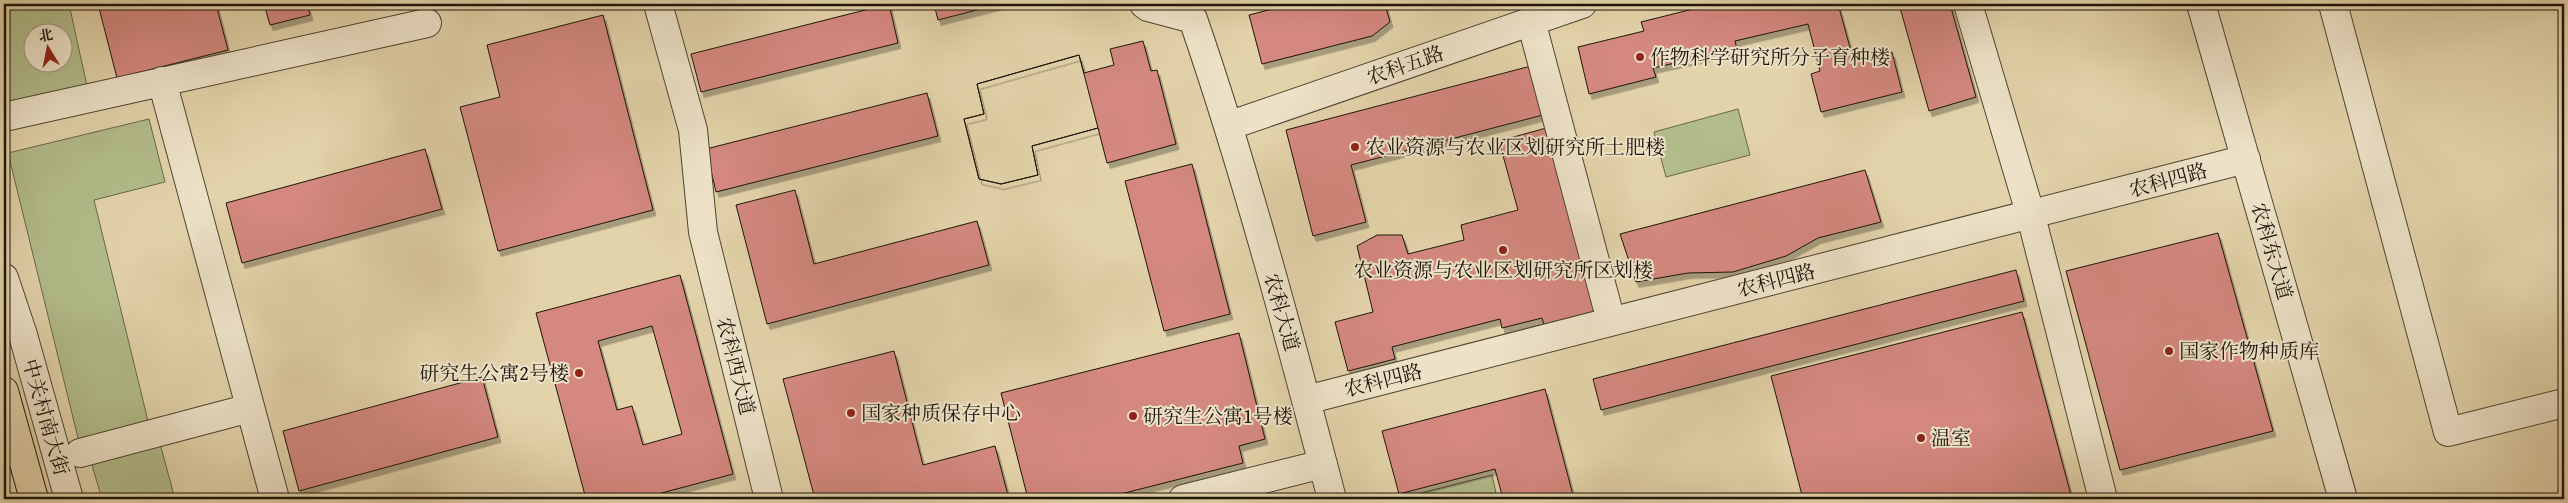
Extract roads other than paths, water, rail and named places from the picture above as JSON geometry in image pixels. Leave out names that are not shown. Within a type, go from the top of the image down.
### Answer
[{"type":"main road","name":"中关村南大街","points":[[4,391],[34,499]]},
{"type":"street","name":"农科西大道","points":[[658,4],[693,130],[703,232],[769,499]]},
{"type":"street","name":"农科大道","points":[[1144,4],[1148,7],[1193,19],[1228,126],[1306,400],[1332,499]]},
{"type":"street","name":"农科五路","points":[[1228,126],[1582,4]]},
{"type":"street","points":[[1968,4],[2030,216],[2103,499]]},
{"type":"street","name":"农科东大道","points":[[2201,4],[2343,499]]},
{"type":"street","points":[[2333,4],[2448,432],[2564,403]]},
{"type":"street","points":[[1532,21],[1611,322]]},
{"type":"street","points":[[4,117],[427,23]]},
{"type":"street","points":[[162,82],[274,499]]},
{"type":"street","name":"农科四路","points":[[1306,400],[2030,216],[2246,159]]},
{"type":"street","name":"中关村南大街","points":[[4,278],[23,335],[70,499]]},
{"type":"street","points":[[80,453],[250,408]]},
{"type":"street","points":[[1183,499],[1322,464]]},
{"type":"place","name":"作物科学研究所分子育种楼","points":[[1640,57]]},
{"type":"place","name":"农业资源与农业区划研究所土肥楼","points":[[1355,147]]},
{"type":"place","name":"农业资源与农业区划研究所区划楼","points":[[1503,250]]},
{"type":"place","name":"国家作物种质库","points":[[2169,351]]},
{"type":"place","name":"研究生公寓2号楼","points":[[579,373]]},
{"type":"place","name":"国家种质保存中心","points":[[851,413]]},
{"type":"place","name":"研究生公寓1号楼","points":[[1133,416]]},
{"type":"place","name":"温室","points":[[1921,438]]}]
